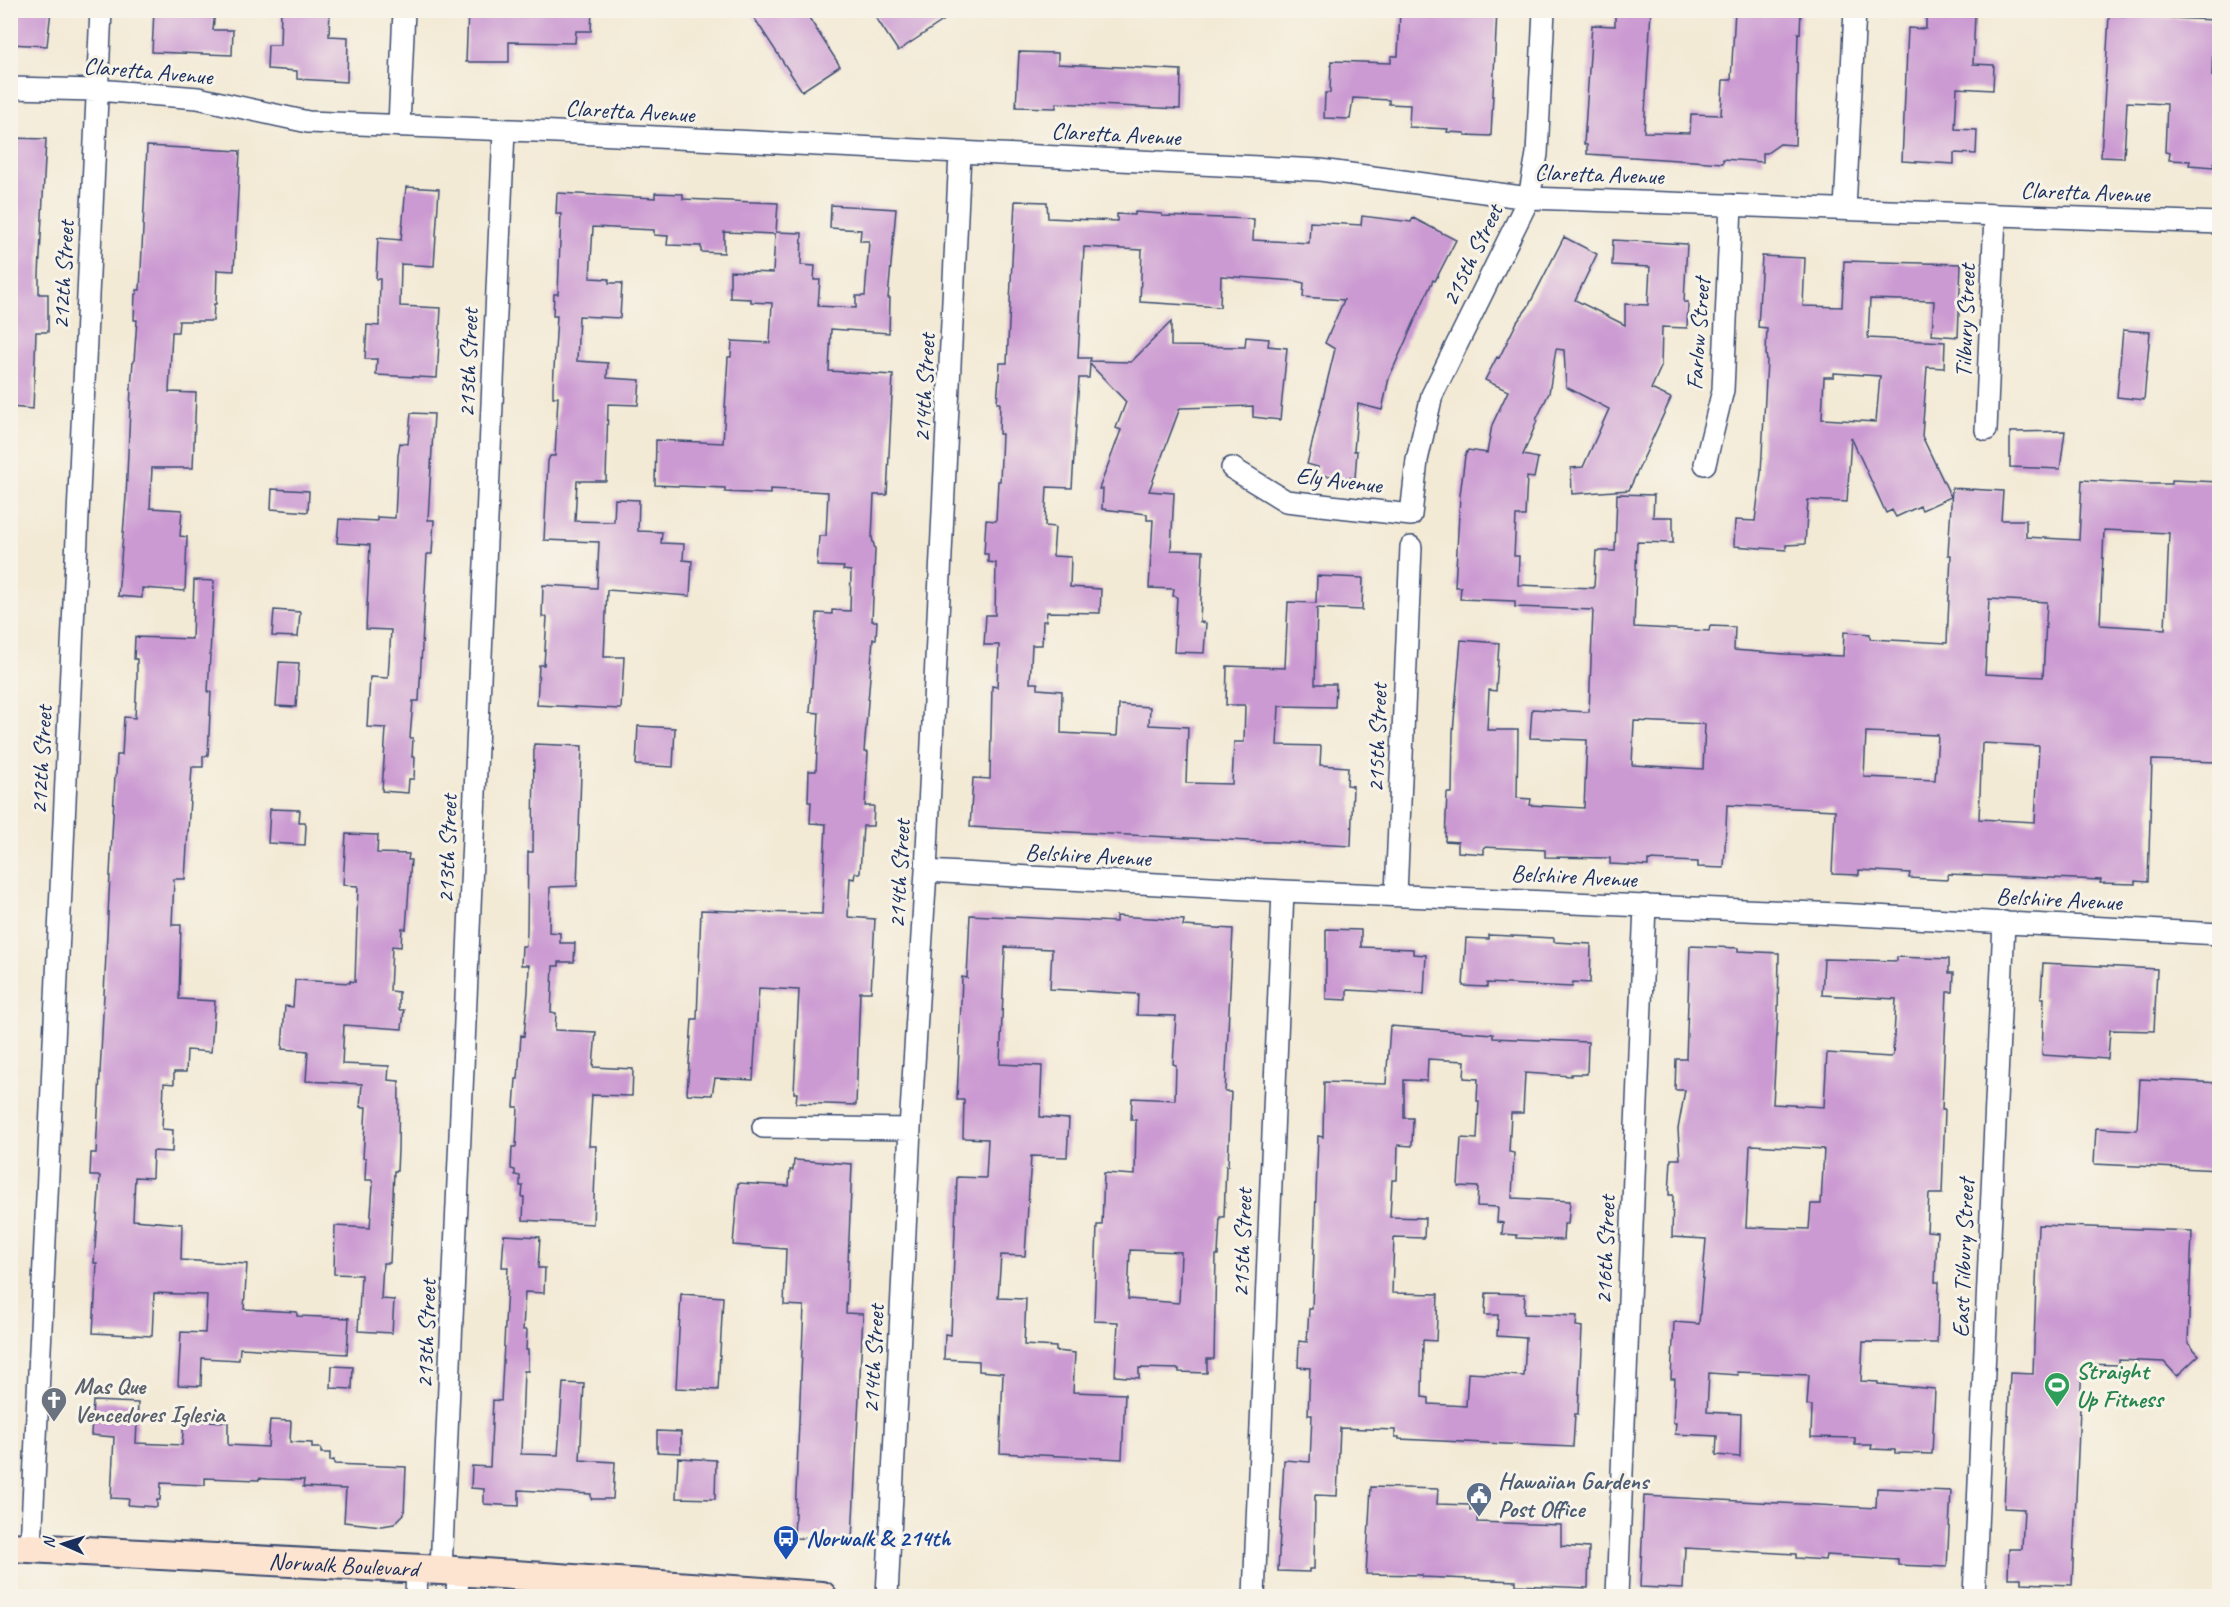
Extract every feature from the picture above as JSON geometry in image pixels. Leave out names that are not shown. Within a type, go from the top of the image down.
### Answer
[{"type":"main road","name":"Norwalk Boulevard","points":[[21,1548],[443,1576],[822,1596]]},
{"type":"street","name":"212th Street","points":[[21,1548],[101,10]]},
{"type":"street","points":[[399,126],[404,10]]},
{"type":"street","name":"215th Street","points":[[1412,515],[1417,460],[1432,395],[1529,198],[1537,154],[1544,10]]},
{"type":"street","points":[[1845,209],[1855,10]]},
{"type":"street","name":"Claretta Avenue","points":[[10,88],[97,90],[198,98],[308,122],[1320,171],[1529,198],[2220,223]]},
{"type":"street","name":"213th Street","points":[[416,1596],[443,1576],[504,130]]},
{"type":"street","name":"214th Street","points":[[887,1596],[910,1129],[926,871],[960,153]]},
{"type":"street","name":"Farlow Street","points":[[1705,464],[1723,390],[1731,205]]},
{"type":"street","name":"Tilbury Street","points":[[1986,430],[1995,215]]},
{"type":"street","name":"Ely Avenue","points":[[1232,468],[1286,501],[1412,515]]},
{"type":"street","name":"215th Street","points":[[1396,894],[1410,547]]},
{"type":"street","name":"Belshire Avenue","points":[[926,871],[1283,891],[1645,905],[2220,934]]},
{"type":"street","name":"215th Street","points":[[1254,1596],[1283,891]]},
{"type":"street","name":"216th Street","points":[[1617,1596],[1645,905]]},
{"type":"street","name":"East Tilbury Street","points":[[1974,1596],[2004,922]]},
{"type":"street","points":[[763,1127],[910,1129]]},
{"type":"building","points":[[12,10],[51,10],[47,46],[10,44]]},
{"type":"building","points":[[154,10],[215,11],[213,30],[233,30],[232,55],[152,52]]},
{"type":"building","points":[[281,10],[330,10],[329,36],[348,37],[347,82],[297,79],[297,71],[267,69],[268,45],[280,45]]},
{"type":"building","points":[[468,10],[592,10],[591,31],[576,31],[575,43],[509,42],[509,62],[466,62]]},
{"type":"building","points":[[749,10],[804,10],[840,66],[802,91]]},
{"type":"building","points":[[871,10],[959,10],[898,51]]},
{"type":"building","points":[[1400,10],[1497,10],[1491,136],[1465,135],[1465,133],[1447,132],[1448,129],[1409,127],[1410,105],[1389,104],[1389,100],[1353,98],[1350,119],[1324,118],[1325,93],[1330,93],[1331,61],[1391,63],[1391,56],[1398,56]]},
{"type":"building","points":[[1615,10],[1651,10],[1644,132],[1690,133],[1691,114],[1721,115],[1723,80],[1731,80],[1735,10],[1801,10],[1800,34],[1798,33],[1795,145],[1780,144],[1767,153],[1763,153],[1763,162],[1723,159],[1723,163],[1587,154],[1587,145],[1584,144],[1592,25],[1615,26]]},
{"type":"building","points":[[1926,10],[1975,13],[1973,64],[1994,65],[1993,90],[1957,88],[1955,129],[1977,130],[1976,154],[1954,153],[1954,164],[1902,161],[1908,28],[1926,29]]},
{"type":"building","points":[[2109,15],[2214,20],[2212,76],[2220,77],[2220,162],[2214,162],[2214,167],[2189,165],[2190,161],[2169,160],[2170,153],[2165,152],[2167,104],[2127,102],[2124,158],[2101,157]]},
{"type":"building","points":[[1019,52],[1058,53],[1058,64],[1181,70],[1180,109],[1056,103],[1056,108],[1016,107]]},
{"type":"building","points":[[10,138],[46,139],[39,294],[48,294],[48,332],[36,332],[33,409],[10,407],[13,269],[10,269]]},
{"type":"building","points":[[147,146],[240,151],[234,271],[217,270],[213,321],[179,321],[178,332],[172,332],[169,392],[196,393],[193,468],[152,468],[150,508],[182,510],[180,536],[187,537],[185,591],[142,588],[142,598],[118,596],[137,320],[134,320],[135,294],[137,290],[140,290]]},
{"type":"building","points":[[406,187],[439,189],[434,266],[401,264],[400,306],[441,308],[437,378],[376,375],[377,359],[365,359],[367,325],[379,326],[380,279],[376,279],[378,238],[401,240]]},
{"type":"building","points":[[557,193],[655,198],[655,193],[683,194],[683,199],[778,203],[776,232],[802,233],[801,265],[815,266],[814,280],[820,280],[818,306],[856,308],[856,296],[865,296],[869,241],[860,241],[861,230],[830,228],[831,205],[896,209],[888,298],[890,298],[889,333],[831,329],[829,371],[893,375],[887,495],[874,495],[872,538],[875,549],[872,621],[877,621],[876,639],[873,639],[864,752],[868,752],[865,806],[874,806],[873,826],[863,826],[860,873],[855,873],[854,879],[850,878],[848,917],[875,919],[871,992],[860,992],[856,1105],[796,1103],[797,1093],[794,1093],[799,990],[759,988],[753,1080],[715,1078],[712,1095],[687,1094],[692,1019],[697,1019],[701,910],[822,914],[826,824],[810,823],[811,802],[808,802],[809,771],[816,771],[819,713],[810,712],[817,613],[832,614],[832,610],[850,611],[851,571],[843,570],[844,567],[817,566],[819,536],[826,536],[828,492],[770,489],[770,494],[725,492],[725,488],[655,485],[656,440],[723,443],[728,357],[731,357],[732,341],[770,343],[772,303],[730,298],[730,271],[773,273],[775,234],[724,232],[724,253],[701,252],[701,246],[667,245],[668,236],[654,235],[654,230],[593,227],[590,278],[609,279],[609,283],[622,283],[620,318],[579,316],[577,361],[608,363],[607,378],[640,380],[638,405],[608,404],[606,481],[577,481],[575,521],[614,522],[615,499],[639,500],[638,531],[662,532],[661,543],[684,544],[683,560],[692,561],[690,596],[607,590],[604,657],[624,657],[621,709],[537,705],[539,665],[544,665],[547,617],[542,617],[543,585],[597,588],[599,542],[544,540],[548,461],[550,456],[555,456],[558,397],[553,397],[557,316],[553,316],[554,294],[558,294],[561,214],[556,214]]},
{"type":"building","points":[[1015,201],[1047,202],[1048,218],[1117,221],[1117,214],[1135,215],[1135,212],[1162,214],[1162,216],[1254,219],[1253,240],[1309,243],[1310,222],[1361,225],[1362,216],[1411,222],[1413,218],[1456,240],[1435,281],[1433,280],[1389,378],[1382,410],[1358,404],[1354,451],[1357,451],[1355,478],[1318,475],[1318,467],[1307,464],[1335,349],[1325,343],[1344,300],[1303,297],[1304,283],[1296,281],[1221,276],[1220,307],[1140,302],[1142,250],[1084,247],[1078,358],[1091,358],[1090,361],[1131,362],[1171,322],[1171,346],[1245,347],[1246,337],[1269,339],[1268,346],[1287,348],[1280,420],[1253,417],[1253,406],[1180,408],[1149,491],[1174,493],[1171,550],[1203,551],[1200,622],[1206,623],[1204,653],[1174,652],[1177,597],[1173,596],[1174,589],[1149,588],[1153,520],[1147,520],[1147,514],[1102,509],[1103,489],[1099,489],[1121,430],[1116,428],[1126,402],[1090,364],[1089,378],[1079,378],[1072,488],[1047,487],[1045,526],[1055,527],[1053,556],[1071,557],[1070,587],[1101,589],[1100,613],[1047,612],[1046,621],[1043,621],[1042,645],[1032,645],[1030,683],[1038,683],[1038,689],[1062,691],[1061,733],[1117,736],[1119,705],[1150,707],[1149,725],[1188,727],[1186,783],[1232,784],[1234,742],[1244,742],[1245,705],[1226,705],[1227,666],[1285,668],[1288,602],[1316,603],[1317,576],[1363,578],[1362,610],[1317,608],[1315,684],[1336,684],[1335,707],[1279,706],[1277,745],[1321,746],[1320,765],[1348,767],[1347,785],[1353,786],[1351,846],[970,827],[973,778],[990,779],[992,686],[997,687],[999,645],[984,645],[986,615],[995,615],[996,563],[988,562],[988,554],[984,554],[986,520],[996,521],[998,481],[1000,481],[1002,434],[999,434],[1000,403],[997,403],[1000,363],[1007,363]]},
{"type":"building","points":[[1564,237],[1597,254],[1575,300],[1625,325],[1625,304],[1648,305],[1650,267],[1612,265],[1613,240],[1687,244],[1684,302],[1688,302],[1687,328],[1662,327],[1661,367],[1651,389],[1671,398],[1629,490],[1572,494],[1571,468],[1583,467],[1609,409],[1566,387],[1564,350],[1556,349],[1549,393],[1523,455],[1538,458],[1534,478],[1527,477],[1525,516],[1516,516],[1514,556],[1519,556],[1518,585],[1594,588],[1596,551],[1615,551],[1617,494],[1654,495],[1653,517],[1673,517],[1673,543],[1637,542],[1634,627],[1709,631],[1710,626],[1735,627],[1734,650],[1785,654],[1843,656],[1844,632],[1870,634],[1870,639],[1947,643],[1951,555],[1948,555],[1952,488],[2003,491],[2001,520],[2026,520],[2026,537],[2079,540],[2082,480],[2149,484],[2172,484],[2172,480],[2220,482],[2220,752],[2218,752],[2217,762],[2152,760],[2148,882],[2100,883],[2101,880],[1948,874],[1947,880],[1909,878],[1910,873],[1859,870],[1859,875],[1832,874],[1835,810],[1727,805],[1724,868],[1698,867],[1698,862],[1648,860],[1648,866],[1610,864],[1610,858],[1545,857],[1545,850],[1484,847],[1484,854],[1458,852],[1458,842],[1445,841],[1447,793],[1452,793],[1453,732],[1461,640],[1499,643],[1496,691],[1489,690],[1487,730],[1518,730],[1517,798],[1531,799],[1530,805],[1584,808],[1587,740],[1530,738],[1532,709],[1589,712],[1593,610],[1515,607],[1515,601],[1460,599],[1461,587],[1455,587],[1460,495],[1465,456],[1468,450],[1487,453],[1492,425],[1508,391],[1485,380],[1517,322],[1528,307]],"holes":[[[2104,530],[2169,533],[2165,629],[2100,625]],[[1989,599],[2047,602],[2043,677],[1985,674]],[[1634,721],[1705,724],[1703,769],[1632,765]],[[1866,732],[1938,735],[1935,780],[1864,777]],[[1982,743],[2039,746],[2035,822],[1979,819]]]},
{"type":"building","points":[[1762,256],[1805,258],[1803,306],[1842,307],[1844,261],[1961,264],[1958,337],[1932,335],[1934,301],[1870,299],[1868,338],[1945,342],[1944,368],[1927,367],[1922,436],[1951,497],[1922,510],[1920,506],[1896,517],[1892,510],[1886,513],[1851,437],[1847,502],[1808,500],[1805,544],[1786,545],[1786,550],[1734,546],[1735,520],[1755,521],[1761,473],[1767,328],[1758,327]],"holes":[[[1834,373],[1880,376],[1876,422],[1822,419],[1824,377],[1834,377]]]},
{"type":"building","points":[[2123,330],[2150,332],[2144,400],[2117,397]]},
{"type":"building","points":[[411,413],[434,414],[428,520],[434,520],[432,554],[427,554],[419,701],[413,701],[410,738],[413,738],[412,757],[415,757],[414,779],[409,779],[408,793],[382,791],[386,728],[367,727],[370,677],[388,678],[391,630],[366,629],[370,545],[337,543],[339,519],[377,521],[377,517],[395,518],[398,455],[400,443],[408,444]]},
{"type":"building","points":[[2065,431],[2060,469],[2010,467],[2010,432]]},
{"type":"building","points":[[272,489],[309,491],[308,512],[271,509]]},
{"type":"building","points":[[194,580],[214,581],[208,692],[211,692],[208,756],[203,756],[203,767],[192,767],[185,879],[174,879],[172,925],[181,925],[179,999],[215,1001],[211,1052],[187,1050],[186,1072],[174,1072],[174,1084],[164,1083],[162,1129],[173,1130],[172,1152],[153,1151],[152,1178],[135,1177],[133,1220],[182,1224],[181,1260],[247,1264],[244,1309],[297,1312],[297,1316],[349,1318],[347,1354],[240,1348],[239,1360],[202,1358],[201,1386],[178,1385],[181,1332],[205,1333],[207,1295],[154,1293],[152,1336],[93,1333],[97,1263],[94,1263],[100,1176],[90,1176],[91,1153],[96,1153],[115,776],[117,755],[122,755],[124,717],[135,718],[137,659],[134,659],[135,637],[192,639]]},
{"type":"building","points":[[274,610],[300,612],[298,637],[272,636]]},
{"type":"building","points":[[279,662],[299,663],[296,707],[276,706]]},
{"type":"building","points":[[638,726],[675,728],[673,767],[636,765]]},
{"type":"building","points":[[534,744],[582,746],[577,886],[550,887],[549,932],[560,933],[560,943],[575,943],[574,962],[559,962],[559,966],[553,966],[551,1012],[556,1013],[555,1030],[596,1032],[593,1067],[633,1069],[632,1096],[592,1095],[589,1146],[596,1146],[593,1224],[523,1220],[523,1186],[520,1186],[520,1176],[515,1175],[515,1170],[511,1169],[512,1147],[516,1147],[518,1107],[514,1107],[516,1079],[518,1079],[521,1035],[524,1036],[528,992],[529,965],[521,965],[522,946],[526,946],[527,932],[528,852],[533,852]]},
{"type":"building","points":[[270,809],[300,810],[299,822],[305,822],[306,826],[305,845],[268,843]]},
{"type":"building","points":[[346,834],[378,835],[377,853],[409,854],[408,860],[411,860],[406,929],[402,928],[401,947],[392,946],[390,991],[399,992],[399,1010],[404,1010],[402,1029],[344,1025],[342,1064],[389,1066],[388,1080],[399,1081],[397,1171],[394,1171],[390,1263],[383,1263],[381,1299],[394,1300],[392,1333],[358,1331],[361,1275],[334,1274],[335,1226],[370,1228],[373,1185],[372,1180],[365,1180],[366,1158],[363,1158],[366,1107],[360,1107],[362,1084],[306,1081],[308,1051],[282,1049],[285,1006],[293,1007],[295,980],[355,982],[358,886],[343,885]]},
{"type":"building","points":[[970,915],[1116,922],[1116,916],[1184,920],[1183,926],[1233,929],[1225,1092],[1231,1092],[1228,1166],[1226,1166],[1224,1217],[1220,1217],[1218,1255],[1216,1255],[1214,1359],[1207,1359],[1207,1373],[1179,1372],[1179,1369],[1139,1368],[1139,1378],[1115,1376],[1118,1322],[1094,1321],[1097,1225],[1102,1225],[1104,1173],[1135,1175],[1136,1120],[1131,1120],[1132,1098],[1175,1100],[1176,1065],[1173,1064],[1176,1016],[1137,1015],[1138,994],[1050,989],[1052,949],[1005,947],[1000,1064],[1042,1066],[1040,1117],[1069,1119],[1067,1157],[1031,1156],[1025,1256],[1001,1255],[998,1298],[1026,1299],[1024,1345],[1056,1347],[1056,1351],[1075,1353],[1073,1392],[1125,1394],[1122,1459],[1000,1453],[1003,1373],[979,1371],[979,1361],[944,1359],[945,1334],[951,1335],[957,1177],[986,1178],[988,1139],[963,1138],[964,1100],[957,1100],[962,977],[967,978]],"holes":[[[1130,1250],[1181,1252],[1179,1303],[1128,1299]]]},
{"type":"building","points":[[1326,929],[1361,930],[1361,947],[1413,949],[1413,954],[1426,955],[1424,994],[1347,990],[1347,1000],[1326,999]]},
{"type":"building","points":[[1489,935],[1554,938],[1554,942],[1591,944],[1590,983],[1573,982],[1572,987],[1487,983],[1487,987],[1463,986],[1466,938],[1489,939]]},
{"type":"building","points":[[1690,946],[1779,953],[1773,1104],[1824,1107],[1827,1053],[1890,1057],[1893,1055],[1896,999],[1822,995],[1824,959],[1897,961],[1897,957],[1949,959],[1949,973],[1954,973],[1953,992],[1947,992],[1942,1110],[1945,1110],[1942,1194],[1929,1194],[1927,1231],[1937,1232],[1935,1282],[1939,1282],[1937,1343],[1863,1342],[1861,1381],[1935,1389],[1932,1454],[1895,1453],[1895,1450],[1871,1449],[1872,1445],[1855,1445],[1855,1438],[1811,1437],[1812,1406],[1807,1405],[1809,1375],[1709,1373],[1707,1412],[1741,1414],[1740,1457],[1716,1455],[1717,1436],[1675,1434],[1676,1423],[1673,1423],[1675,1379],[1671,1379],[1674,1322],[1699,1324],[1706,1239],[1672,1237],[1673,1195],[1669,1195],[1671,1159],[1680,1159],[1678,1129],[1685,1090],[1675,1090],[1676,1059],[1686,1059]],"holes":[[[1750,1146],[1824,1149],[1821,1204],[1811,1204],[1809,1229],[1746,1227]]]},
{"type":"building","points":[[2043,963],[2157,969],[2154,1031],[2110,1030],[2108,1059],[2042,1055]]},
{"type":"building","points":[[1390,1026],[1493,1034],[1493,1038],[1588,1042],[1587,1074],[1571,1074],[1571,1076],[1525,1073],[1523,1113],[1511,1113],[1509,1152],[1514,1153],[1512,1198],[1570,1201],[1568,1224],[1564,1224],[1563,1240],[1517,1238],[1517,1235],[1502,1234],[1503,1223],[1497,1222],[1498,1207],[1477,1206],[1478,1187],[1458,1186],[1461,1138],[1477,1139],[1478,1079],[1464,1078],[1465,1061],[1428,1059],[1427,1081],[1404,1080],[1404,1118],[1413,1118],[1412,1146],[1398,1145],[1397,1180],[1392,1180],[1390,1217],[1425,1218],[1424,1238],[1394,1237],[1392,1293],[1438,1294],[1436,1341],[1423,1340],[1422,1397],[1429,1398],[1429,1404],[1466,1406],[1468,1373],[1524,1376],[1526,1338],[1497,1336],[1498,1315],[1485,1315],[1486,1293],[1525,1294],[1524,1314],[1577,1316],[1576,1326],[1582,1327],[1578,1414],[1575,1414],[1573,1447],[1399,1439],[1395,1437],[1395,1430],[1340,1428],[1337,1496],[1315,1495],[1314,1569],[1309,1569],[1309,1572],[1278,1571],[1284,1460],[1310,1462],[1312,1415],[1308,1415],[1310,1368],[1298,1367],[1299,1341],[1307,1342],[1309,1309],[1312,1309],[1318,1136],[1323,1137],[1324,1082],[1386,1084]]},
{"type":"building","points":[[2140,1079],[2220,1083],[2220,1170],[2094,1164],[2096,1128],[2137,1130]]},
{"type":"building","points":[[794,1160],[852,1164],[846,1313],[863,1314],[852,1540],[794,1538],[804,1306],[784,1305],[786,1249],[733,1245],[738,1183],[789,1186],[790,1170],[793,1170]]},
{"type":"building","points":[[2038,1225],[2192,1231],[2188,1343],[2199,1355],[2177,1376],[2164,1362],[2119,1360],[2119,1365],[2082,1364],[2072,1585],[2021,1583],[2021,1578],[2008,1578],[2009,1549],[2022,1549],[2024,1509],[2004,1508],[2010,1373],[2033,1374]]},
{"type":"building","points":[[504,1235],[540,1237],[538,1268],[545,1268],[544,1293],[525,1292],[523,1330],[527,1330],[528,1371],[524,1371],[521,1454],[558,1455],[563,1383],[584,1384],[580,1460],[615,1462],[613,1499],[591,1499],[591,1494],[519,1490],[519,1506],[484,1504],[484,1489],[471,1488],[472,1466],[490,1467],[493,1400],[501,1401],[508,1267],[502,1267]]},
{"type":"building","points":[[681,1294],[723,1297],[718,1390],[676,1388]]},
{"type":"building","points":[[332,1366],[353,1367],[352,1389],[331,1388]]},
{"type":"building","points":[[93,1401],[138,1403],[136,1443],[182,1445],[184,1420],[228,1422],[228,1445],[268,1447],[270,1420],[291,1421],[290,1442],[312,1443],[312,1448],[321,1448],[321,1453],[330,1453],[330,1461],[334,1460],[334,1464],[406,1467],[404,1514],[394,1524],[382,1526],[344,1522],[346,1489],[303,1487],[304,1480],[259,1478],[259,1480],[205,1478],[205,1485],[161,1483],[160,1500],[157,1500],[157,1507],[128,1505],[129,1499],[111,1498],[114,1437],[91,1435]]},
{"type":"building","points":[[657,1431],[681,1432],[681,1453],[657,1452]]},
{"type":"building","points":[[678,1458],[716,1460],[715,1499],[676,1498]]},
{"type":"building","points":[[1371,1487],[1438,1489],[1437,1504],[1470,1505],[1470,1510],[1478,1510],[1477,1522],[1561,1525],[1561,1546],[1589,1548],[1588,1588],[1516,1585],[1516,1581],[1422,1577],[1422,1575],[1366,1574]]},
{"type":"building","points":[[1877,1488],[1951,1491],[1947,1567],[1898,1565],[1898,1559],[1826,1555],[1825,1560],[1796,1558],[1796,1554],[1685,1548],[1683,1589],[1640,1587],[1644,1496],[1876,1508]]},
{"type":"place","name":"Straight Up Fitness","points":[[2057,1408]]},
{"type":"place","name":"Mas Que Vencedores Iglesia","points":[[54,1423]]},
{"type":"place","name":"Hawaiian Gardens Post Office","points":[[1479,1518]]},
{"type":"place","name":"Norwalk & 214th","points":[[786,1561]]}]
